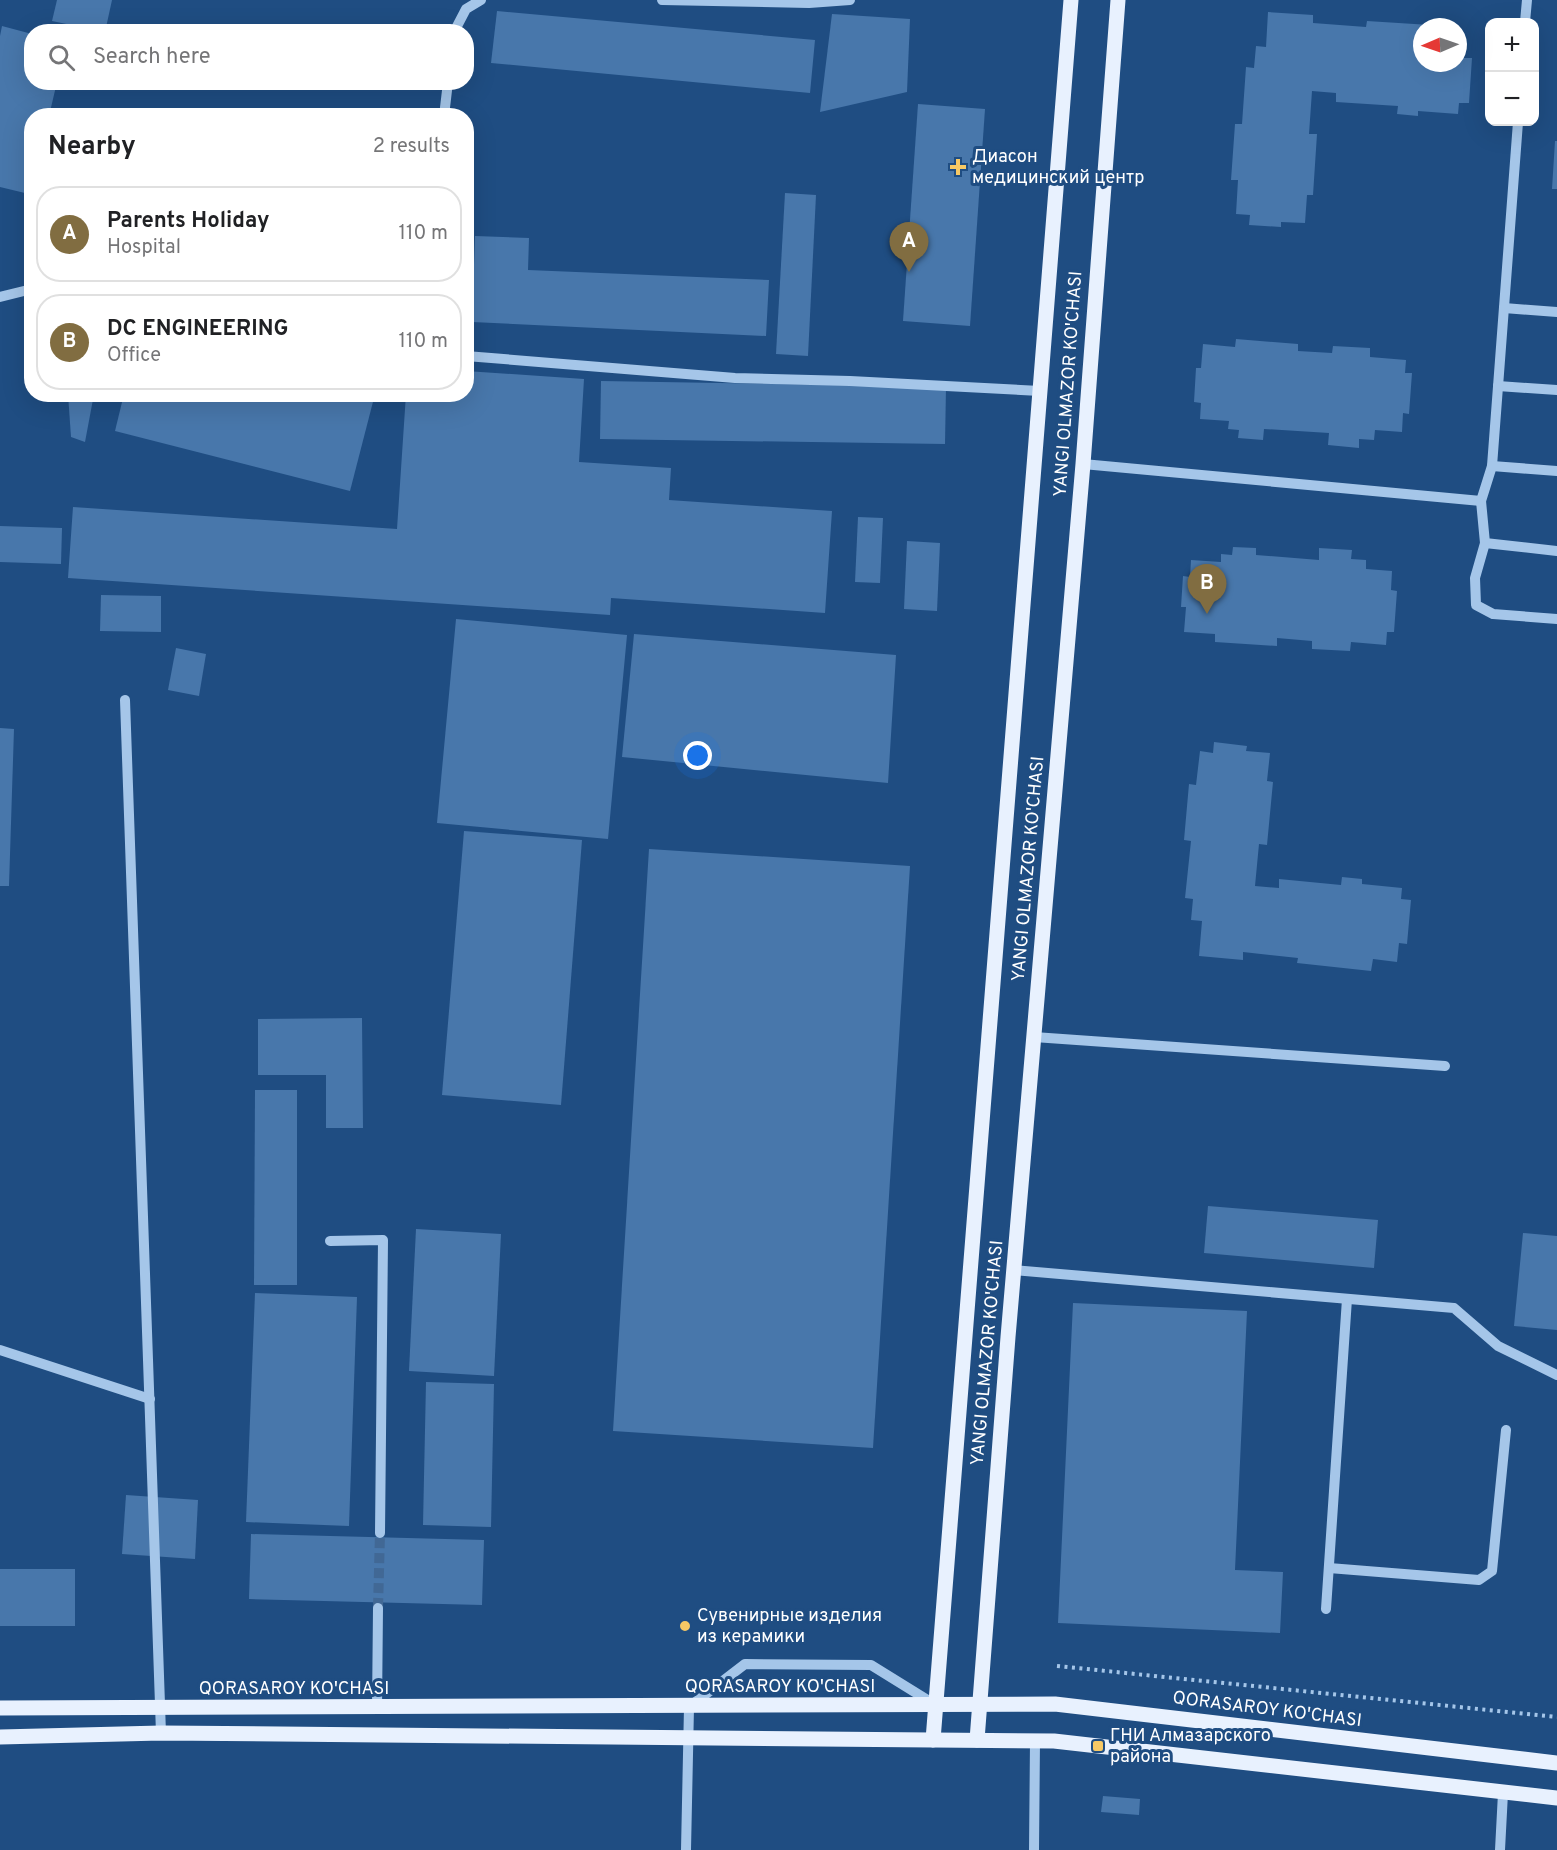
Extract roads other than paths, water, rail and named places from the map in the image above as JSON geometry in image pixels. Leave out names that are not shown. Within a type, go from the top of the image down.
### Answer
[{"type":"main road","name":"YANGI OLMAZOR KO'CHASI","points":[[933,1740],[1071,0]]},
{"type":"main road","name":"YANGI OLMAZOR KO'CHASI","points":[[977,1740],[1014,1269],[1083,464],[1118,0]]},
{"type":"main road","name":"QORASAROY KO'CHASI","points":[[0,1708],[1055,1704],[1557,1763]]},
{"type":"main road","points":[[0,1737],[161,1733],[1065,1742],[1557,1798]]},
{"type":"street","points":[[458,24],[466,9],[481,0]]},
{"type":"street","points":[[662,0],[809,3],[850,0]]},
{"type":"street","points":[[1525,18],[1527,0]]},
{"type":"street","points":[[445,108],[447,90]]},
{"type":"street","points":[[1518,126],[1492,466],[1481,501],[1485,543],[1475,578],[1476,605],[1493,614],[1557,618]]},
{"type":"street","points":[[0,297],[24,291]]},
{"type":"street","points":[[1504,308],[1557,312]]},
{"type":"street","points":[[474,357],[735,378],[861,381],[1040,391]]},
{"type":"street","points":[[1498,386],[1557,390]]},
{"type":"street","points":[[1083,464],[1481,501]]},
{"type":"street","points":[[1492,466],[1557,471]]},
{"type":"street","points":[[1485,543],[1557,551]]},
{"type":"street","points":[[125,700],[161,1733]]},
{"type":"street","points":[[1034,1037],[1445,1066]]},
{"type":"street","points":[[330,1241],[383,1240],[380,1533]]},
{"type":"street","points":[[1014,1269],[1454,1308],[1498,1346],[1557,1375]]},
{"type":"street","points":[[1326,1609],[1347,1299]]},
{"type":"street","points":[[0,1350],[150,1399]]},
{"type":"street","points":[[1329,1568],[1479,1580],[1492,1571],[1506,1430]]},
{"type":"street","points":[[377,1708],[378,1608]]},
{"type":"street","points":[[686,1850],[689,1707],[745,1664],[871,1665],[936,1705]]},
{"type":"street","points":[[1034,1850],[1035,1741]]},
{"type":"street","points":[[1500,1850],[1503,1793]]},
{"type":"tunnel","points":[[378,1608],[380,1533]]},
{"type":"place","name":"Диасон медицинский центр","points":[[958,167]]},
{"type":"place","name":"Parents Holiday","points":[[909,272]]},
{"type":"place","name":"DC ENGINEERING","points":[[1207,614]]},
{"type":"place","name":"Сувенирные изделия из керамики","points":[[685,1626]]},
{"type":"place","name":"ГНИ Алмазарского района","points":[[1098,1746]]}]
